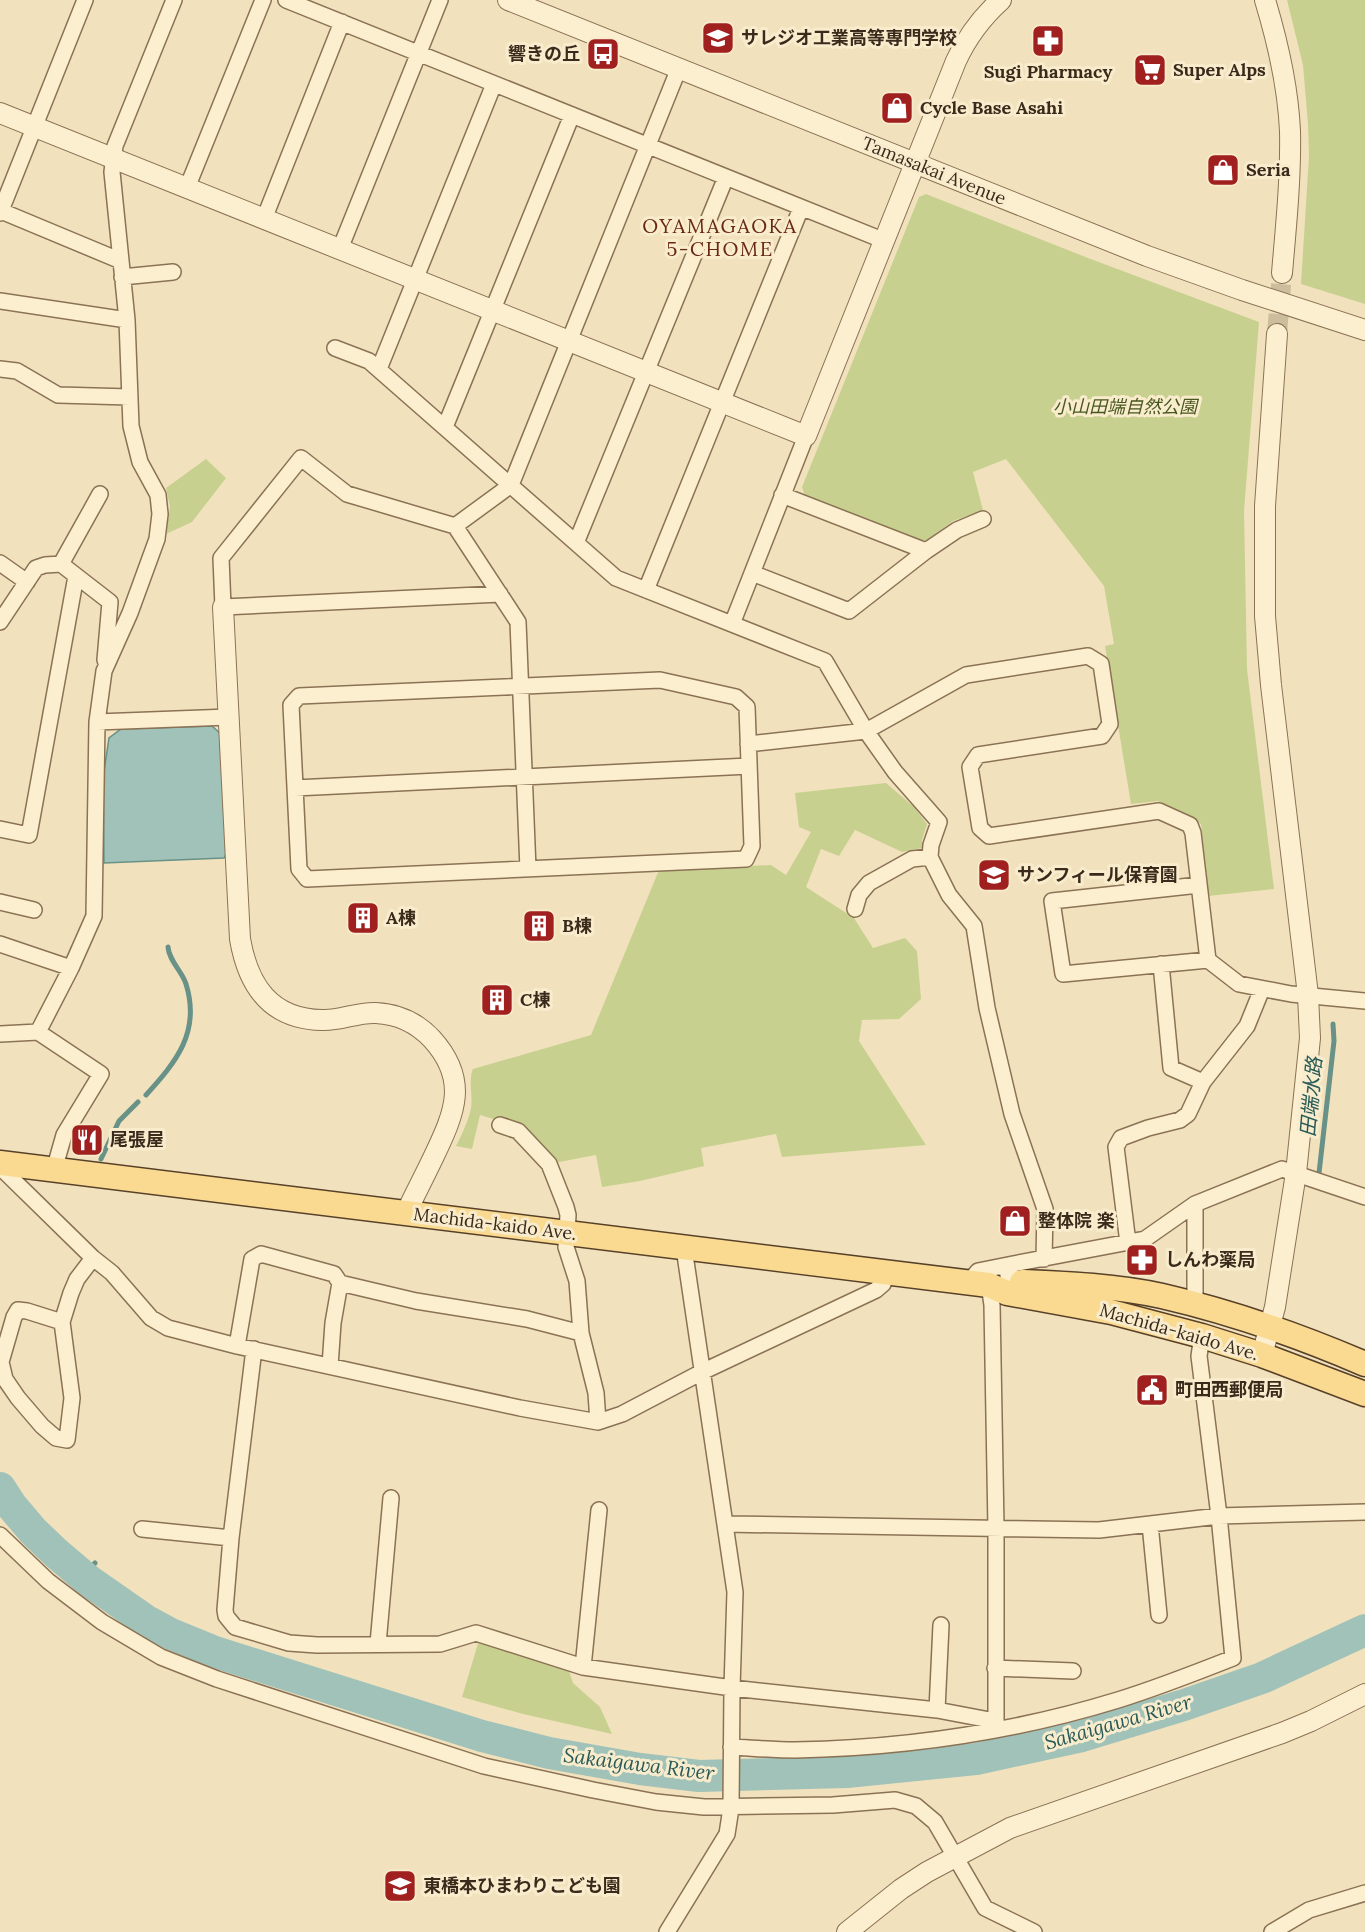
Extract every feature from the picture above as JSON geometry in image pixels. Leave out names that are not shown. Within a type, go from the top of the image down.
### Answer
[{"type":"main road","name":"Machida-kaido Ave.","points":[[0,1165],[888,1273],[1084,1285],[1122,1290],[1195,1305],[1365,1364]]},
{"type":"main road","name":"Machida-kaido Ave.","points":[[995,1279],[1007,1293],[1111,1312],[1202,1336],[1262,1355],[1365,1394]]},
{"type":"street","points":[[85,0],[0,212],[121,261]]},
{"type":"street","points":[[104,671],[127,622],[157,539],[160,514],[158,495],[140,462],[131,426],[127,320],[111,172],[112,158],[174,0]]},
{"type":"street","points":[[187,188],[263,0]]},
{"type":"street","points":[[286,0],[885,241]]},
{"type":"street","points":[[340,249],[440,0]]},
{"type":"street","name":"Tamasakai Avenue","points":[[508,0],[1158,260],[1320,317],[1365,330]]},
{"type":"street","points":[[732,624],[962,48],[987,13],[1001,0]]},
{"type":"street","points":[[1265,0],[1281,59],[1290,129],[1290,168],[1282,273]]},
{"type":"street","points":[[264,219],[342,22]]},
{"type":"street","points":[[455,526],[511,485],[679,69]]},
{"type":"street","points":[[380,369],[494,84]]},
{"type":"street","points":[[0,113],[806,436]]},
{"type":"street","points":[[446,427],[572,115]]},
{"type":"street","points":[[576,543],[726,177]]},
{"type":"street","points":[[646,590],[801,208]]},
{"type":"street","points":[[123,277],[165,272]]},
{"type":"street","points":[[0,302],[127,320]]},
{"type":"street","points":[[1262,1355],[1275,1307],[1296,1173],[1310,1038],[1308,995],[1271,685],[1265,616],[1265,507],[1277,334]]},
{"type":"street","points":[[335,348],[369,361],[380,369],[616,578],[825,661],[866,731],[895,772],[939,822],[931,845],[930,857],[949,895],[974,927],[987,1008],[1012,1114],[1044,1209],[1044,1259]]},
{"type":"street","points":[[0,369],[17,371],[58,395],[130,397]]},
{"type":"street","points":[[406,1214],[451,1122],[455,1098],[452,1071],[441,1050],[427,1034],[410,1022],[393,1015],[355,1014],[322,1020],[299,1018],[279,1010],[264,997],[253,981],[244,961],[240,939],[221,558],[301,458],[347,494],[455,526],[518,622],[528,869]]},
{"type":"street","points":[[61,564],[100,494]]},
{"type":"street","points":[[782,495],[926,551]]},
{"type":"street","points":[[752,573],[849,611],[926,551],[957,530],[983,519]]},
{"type":"street","points":[[0,563],[27,582]]},
{"type":"street","points":[[0,622],[36,568],[45,565],[61,564],[110,602],[97,722],[94,916],[71,968],[38,1032]]},
{"type":"street","points":[[0,829],[28,835],[76,576]]},
{"type":"street","points":[[224,607],[500,594]]},
{"type":"street","points":[[748,744],[866,731],[966,675],[1088,656],[1101,664],[1110,724],[1102,736],[978,755],[970,767],[980,828],[988,836],[1159,811],[1190,825],[1193,833],[1208,960]]},
{"type":"street","points":[[660,680],[736,697],[747,708],[752,846],[746,859],[307,879],[299,868],[291,705],[299,696],[521,686],[660,680]]},
{"type":"street","points":[[97,722],[229,717]]},
{"type":"street","points":[[295,788],[749,766]]},
{"type":"street","points":[[855,909],[859,895],[869,883],[912,859],[930,857]]},
{"type":"street","points":[[1199,885],[1052,901],[1063,974],[1208,960],[1239,984],[1262,989],[1365,1001]]},
{"type":"street","points":[[0,902],[34,910]]},
{"type":"street","points":[[0,944],[71,968]]},
{"type":"street","points":[[1161,964],[1171,1068],[1203,1082]]},
{"type":"street","points":[[1128,1244],[1116,1147],[1121,1138],[1180,1119],[1188,1114],[1203,1082],[1247,1026],[1262,989]]},
{"type":"street","points":[[0,1034],[38,1032],[101,1074],[64,1135],[54,1170]]},
{"type":"street","points":[[501,1125],[518,1131],[549,1164],[566,1208],[566,1247],[577,1281],[581,1333],[596,1393],[598,1422]]},
{"type":"street","points":[[0,1165],[7,1176],[93,1258],[112,1273],[151,1318],[168,1328],[237,1346],[520,1408],[598,1422],[622,1414],[702,1372],[876,1290],[883,1284],[888,1273]]},
{"type":"street","points":[[995,1726],[996,1528],[992,1305],[995,1279],[1044,1259],[1146,1239],[1195,1204],[1282,1169],[1365,1197]]},
{"type":"street","points":[[1195,1204],[1195,1305]]},
{"type":"street","points":[[667,1932],[727,1834],[731,1804],[735,1592],[684,1248]]},
{"type":"street","points":[[237,1346],[252,1258],[261,1254],[334,1274],[340,1283],[416,1301],[527,1319],[581,1333]]},
{"type":"street","points":[[62,1322],[18,1310],[2,1362],[5,1379],[18,1398],[56,1438],[67,1440],[72,1398],[62,1322],[77,1279],[93,1258]]},
{"type":"street","points":[[330,1366],[333,1323],[340,1283]]},
{"type":"street","points":[[731,1750],[859,1747],[950,1737],[995,1726],[1071,1713],[1118,1700],[1233,1658],[1219,1516],[1200,1367],[1202,1336]]},
{"type":"street","points":[[254,1349],[231,1538],[225,1610],[226,1616],[235,1628],[289,1643],[440,1644],[476,1633],[583,1667],[732,1688],[938,1710],[995,1726]]},
{"type":"street","points":[[378,1644],[391,1498]]},
{"type":"street","points":[[583,1667],[599,1510]]},
{"type":"street","points":[[725,1524],[1099,1530],[1219,1516],[1365,1512]]},
{"type":"street","points":[[1150,1524],[1159,1616]]},
{"type":"street","points":[[142,1529],[231,1538]]},
{"type":"street","points":[[0,1536],[48,1581],[102,1622],[161,1657],[327,1717],[484,1766],[593,1791],[656,1802],[833,1805],[895,1800],[906,1802],[916,1806],[930,1818],[985,1908],[1034,1932]]},
{"type":"street","points":[[938,1710],[941,1625]]},
{"type":"street","points":[[995,1668],[1073,1671]]},
{"type":"street","points":[[847,1932],[901,1889],[955,1856],[1010,1828],[1282,1732],[1320,1717],[1365,1694]]},
{"type":"street","points":[[1272,1932],[1309,1910],[1365,1893]]},
{"type":"green space","points":[[1287,0],[1365,0],[1365,304],[1301,284],[1309,156],[1308,124],[1303,65]]},
{"type":"green space","name":"小山田端自然公園","points":[[926,194],[1259,322],[1244,511],[1247,669],[1274,889],[1208,896],[1201,824],[1158,801],[1131,804],[1105,646],[1114,644],[1104,586],[1006,459],[973,472],[983,510],[953,521],[927,540],[916,540],[805,496],[802,487],[919,197]]},
{"type":"green space","points":[[206,459],[226,478],[192,522],[166,534],[170,507],[166,488]]},
{"type":"green space","points":[[886,783],[914,807],[927,824],[922,848],[902,852],[855,830],[839,856],[821,849],[806,887],[854,918],[873,948],[905,938],[917,951],[921,999],[899,1019],[862,1020],[859,1041],[926,1145],[782,1157],[776,1134],[701,1148],[704,1166],[602,1187],[596,1155],[554,1163],[549,1152],[533,1136],[513,1126],[480,1115],[472,1149],[456,1146],[471,1108],[473,1069],[591,1035],[659,870],[771,865],[786,875],[811,832],[799,827],[795,793]]},
{"type":"green space","points":[[479,1640],[569,1671],[573,1683],[600,1707],[612,1734],[523,1714],[462,1697]]},
{"type":"water","points":[[212,726],[222,735],[227,852],[224,858],[104,863],[103,778],[109,738],[121,729]]},
{"type":"waterway","points":[[146,1095],[176,1058],[188,1032],[190,1001],[186,984],[168,947]]},
{"type":"waterway","name":"田端水路","points":[[1319,1173],[1334,1041],[1333,1024]]},
{"type":"waterway","points":[[101,1159],[119,1121],[138,1102]]},
{"type":"waterway","name":"Sakaigawa River","points":[[0,1488],[33,1531],[56,1553],[89,1581],[145,1620],[171,1634],[215,1652],[482,1736],[549,1753],[640,1769],[699,1776],[847,1772],[976,1759],[1082,1736],[1262,1678],[1365,1630]]},
{"type":"waterway","points":[[83,1576],[95,1563]]},
{"type":"tunnel","points":[[1277,334],[1282,273]]},
{"type":"place","name":"サレジオ工業高等専門学校","points":[[718,38]]},
{"type":"place","name":"Sugi Pharmacy","points":[[1048,41]]},
{"type":"place","name":"響きの丘","points":[[603,54]]},
{"type":"place","name":"Super Alps","points":[[1150,70]]},
{"type":"place","name":"Cycle Base Asahi","points":[[897,108]]},
{"type":"place","name":"Seria","points":[[1223,170]]},
{"type":"place","name":"サンフィール保育園","points":[[994,875]]},
{"type":"place","name":"A棟","points":[[363,918]]},
{"type":"place","name":"B棟","points":[[539,926]]},
{"type":"place","name":"C棟","points":[[497,1000]]},
{"type":"place","name":"尾張屋","points":[[87,1140]]},
{"type":"place","name":"整体院 楽","points":[[1015,1221]]},
{"type":"place","name":"しんわ薬局","points":[[1142,1260]]},
{"type":"place","name":"町田西郵便局","points":[[1152,1390]]},
{"type":"place","name":"東橋本ひまわりこども園","points":[[400,1886]]},
{"type":"district","name":"OYAMAGAOKA 5-CHOME","points":[[720,238]]}]
